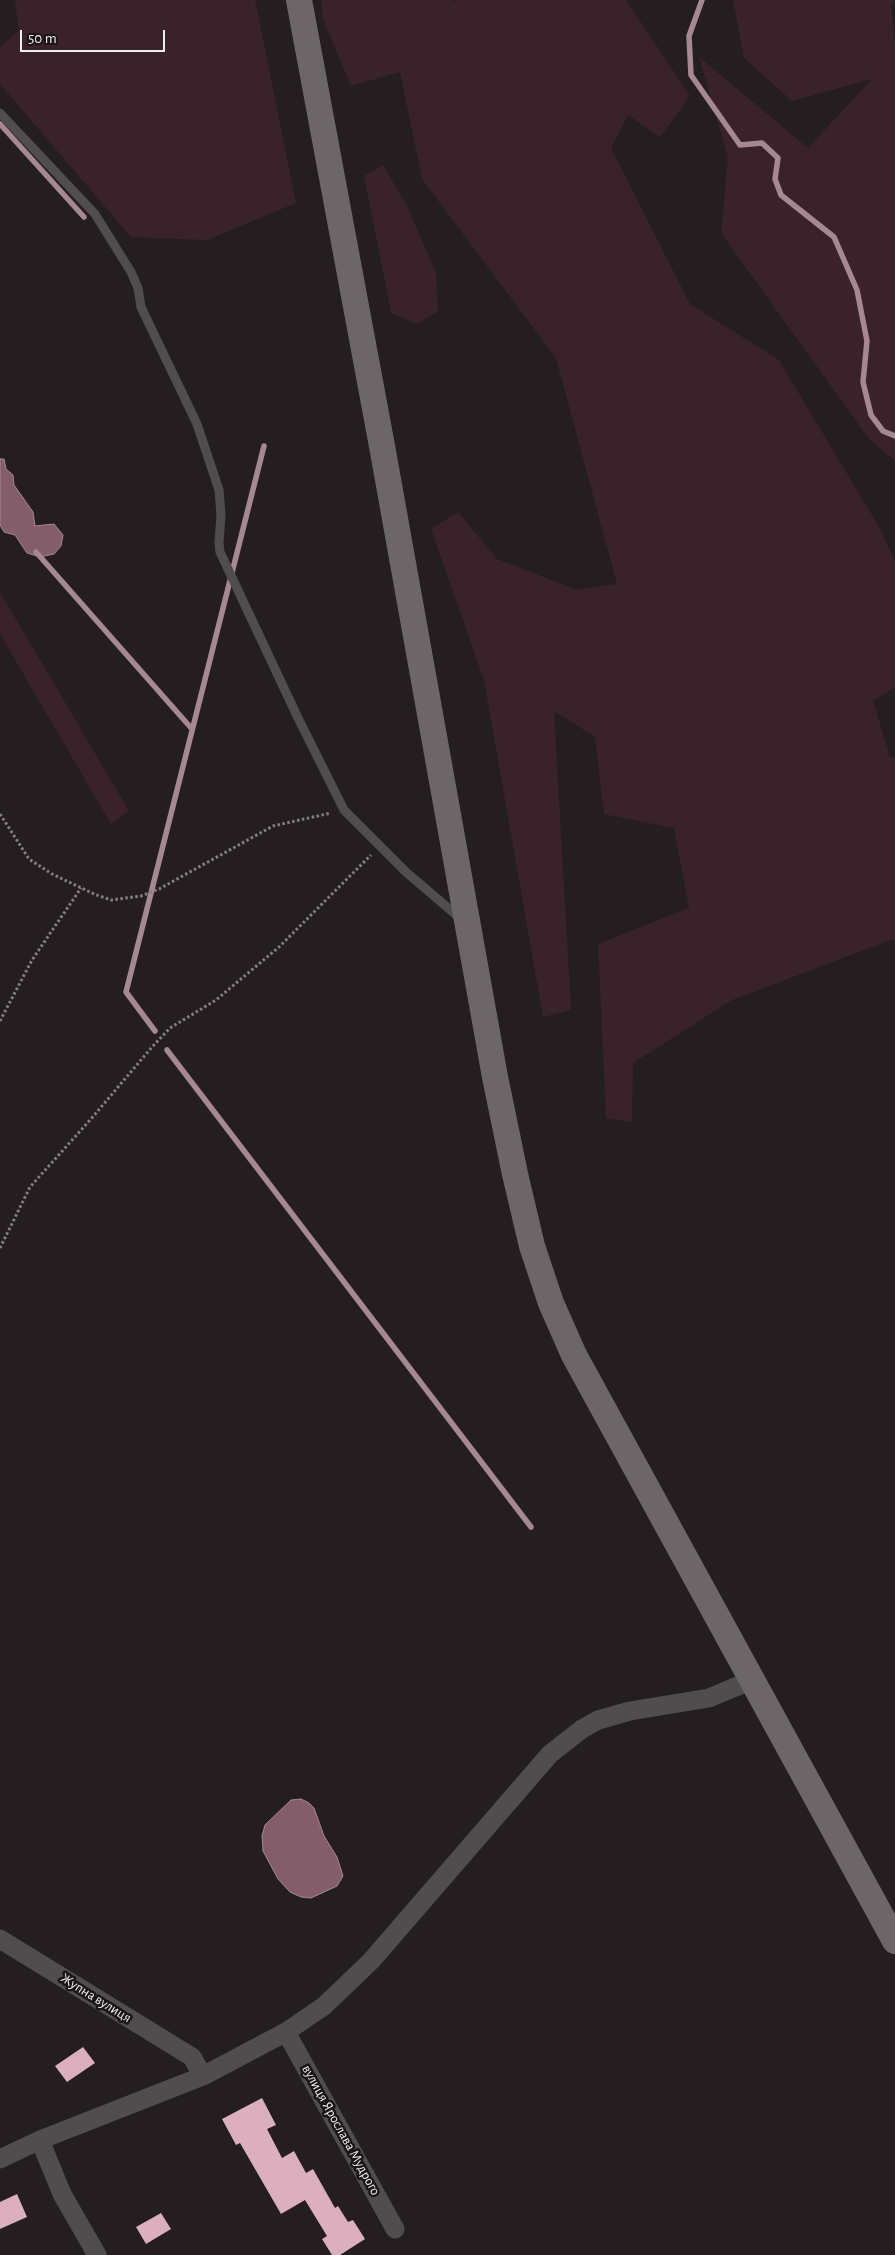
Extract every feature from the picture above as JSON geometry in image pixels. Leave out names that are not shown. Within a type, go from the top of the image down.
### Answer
[{"type":"main road","points":[[299,0],[382,446],[468,926],[515,1174],[532,1246],[551,1302],[574,1355],[895,1941]]},
{"type":"street","points":[[0,2159],[40,2140],[203,2076],[286,2032],[324,2006],[371,1961],[550,1754],[566,1740],[598,1720],[616,1714],[709,1698],[752,1680]]},
{"type":"street","name":"Жупна вулиця","points":[[0,1939],[192,2057],[203,2076]]},
{"type":"street","name":"вулиця Ярослава Мудрого","points":[[286,2032],[395,2229]]},
{"type":"street","points":[[40,2140],[62,2194],[97,2255]]},
{"type":"lane","points":[[0,113],[95,214],[131,272],[138,288],[141,307],[197,424],[219,490],[221,515],[220,552],[298,718],[344,810],[406,872],[468,926]]},
{"type":"path","points":[[0,814],[28,859],[52,874],[111,900],[141,896],[159,890],[273,826],[344,810]]},
{"type":"path","points":[[0,1248],[30,1187],[152,1047],[170,1028],[216,1000],[279,947],[380,846]]},
{"type":"path","points":[[0,1021],[32,960],[81,888]]},
{"type":"shaded area","points":[[15,0],[255,0],[296,203],[207,240],[131,237],[0,84],[0,47],[19,31]]},
{"type":"shaded area","points":[[321,0],[452,0],[454,2],[456,0],[626,0],[690,96],[660,137],[628,115],[611,148],[690,304],[779,360],[878,525],[895,561],[895,687],[873,701],[890,757],[895,757],[895,942],[893,939],[732,1000],[633,1063],[632,1122],[606,1118],[598,944],[689,908],[674,828],[604,814],[595,737],[554,711],[571,1010],[543,1017],[484,680],[431,529],[458,512],[497,559],[577,590],[617,584],[556,358],[422,179],[400,72],[351,86],[323,19]]},
{"type":"shaded area","points":[[733,0],[895,0],[891,5],[895,44],[895,461],[869,439],[721,233],[728,157],[699,57],[808,148],[872,79],[792,101],[744,58]]},
{"type":"shaded area","points":[[383,165],[407,206],[436,273],[438,311],[418,324],[391,313],[364,176]]},
{"type":"shaded area","points":[[0,459],[4,459],[6,469],[13,475],[14,485],[33,512],[35,526],[54,524],[63,535],[61,546],[54,554],[40,557],[27,553],[15,535],[4,532],[0,525]]},
{"type":"shaded area","points":[[0,592],[129,811],[111,824],[0,634]]},
{"type":"shaded area","points":[[301,1799],[314,1808],[324,1836],[337,1857],[343,1876],[337,1886],[311,1898],[301,1897],[290,1892],[278,1879],[263,1851],[262,1836],[265,1825],[291,1800]]},
{"type":"building","points":[[83,2047],[95,2063],[67,2082],[55,2066]]},
{"type":"building","points":[[262,2098],[276,2125],[267,2129],[282,2158],[294,2151],[306,2173],[313,2169],[335,2208],[338,2206],[348,2222],[353,2220],[365,2239],[340,2255],[332,2255],[322,2239],[327,2236],[305,2200],[281,2214],[240,2143],[236,2145],[222,2119]]},
{"type":"building","points":[[17,2194],[27,2217],[0,2229],[0,2202]]},
{"type":"building","points":[[161,2213],[171,2229],[146,2244],[136,2227]]},
{"type":"waterway","points":[[702,0],[689,36],[691,75],[740,145],[762,143],[778,158],[775,179],[781,195],[834,237],[857,290],[867,341],[863,382],[871,415],[883,431],[895,436]]},
{"type":"waterway","points":[[0,124],[84,217]]},
{"type":"waterway","points":[[155,1031],[126,992],[264,446]]},
{"type":"waterway","points":[[36,552],[192,729]]},
{"type":"waterway","points":[[167,1050],[531,1527]]}]
